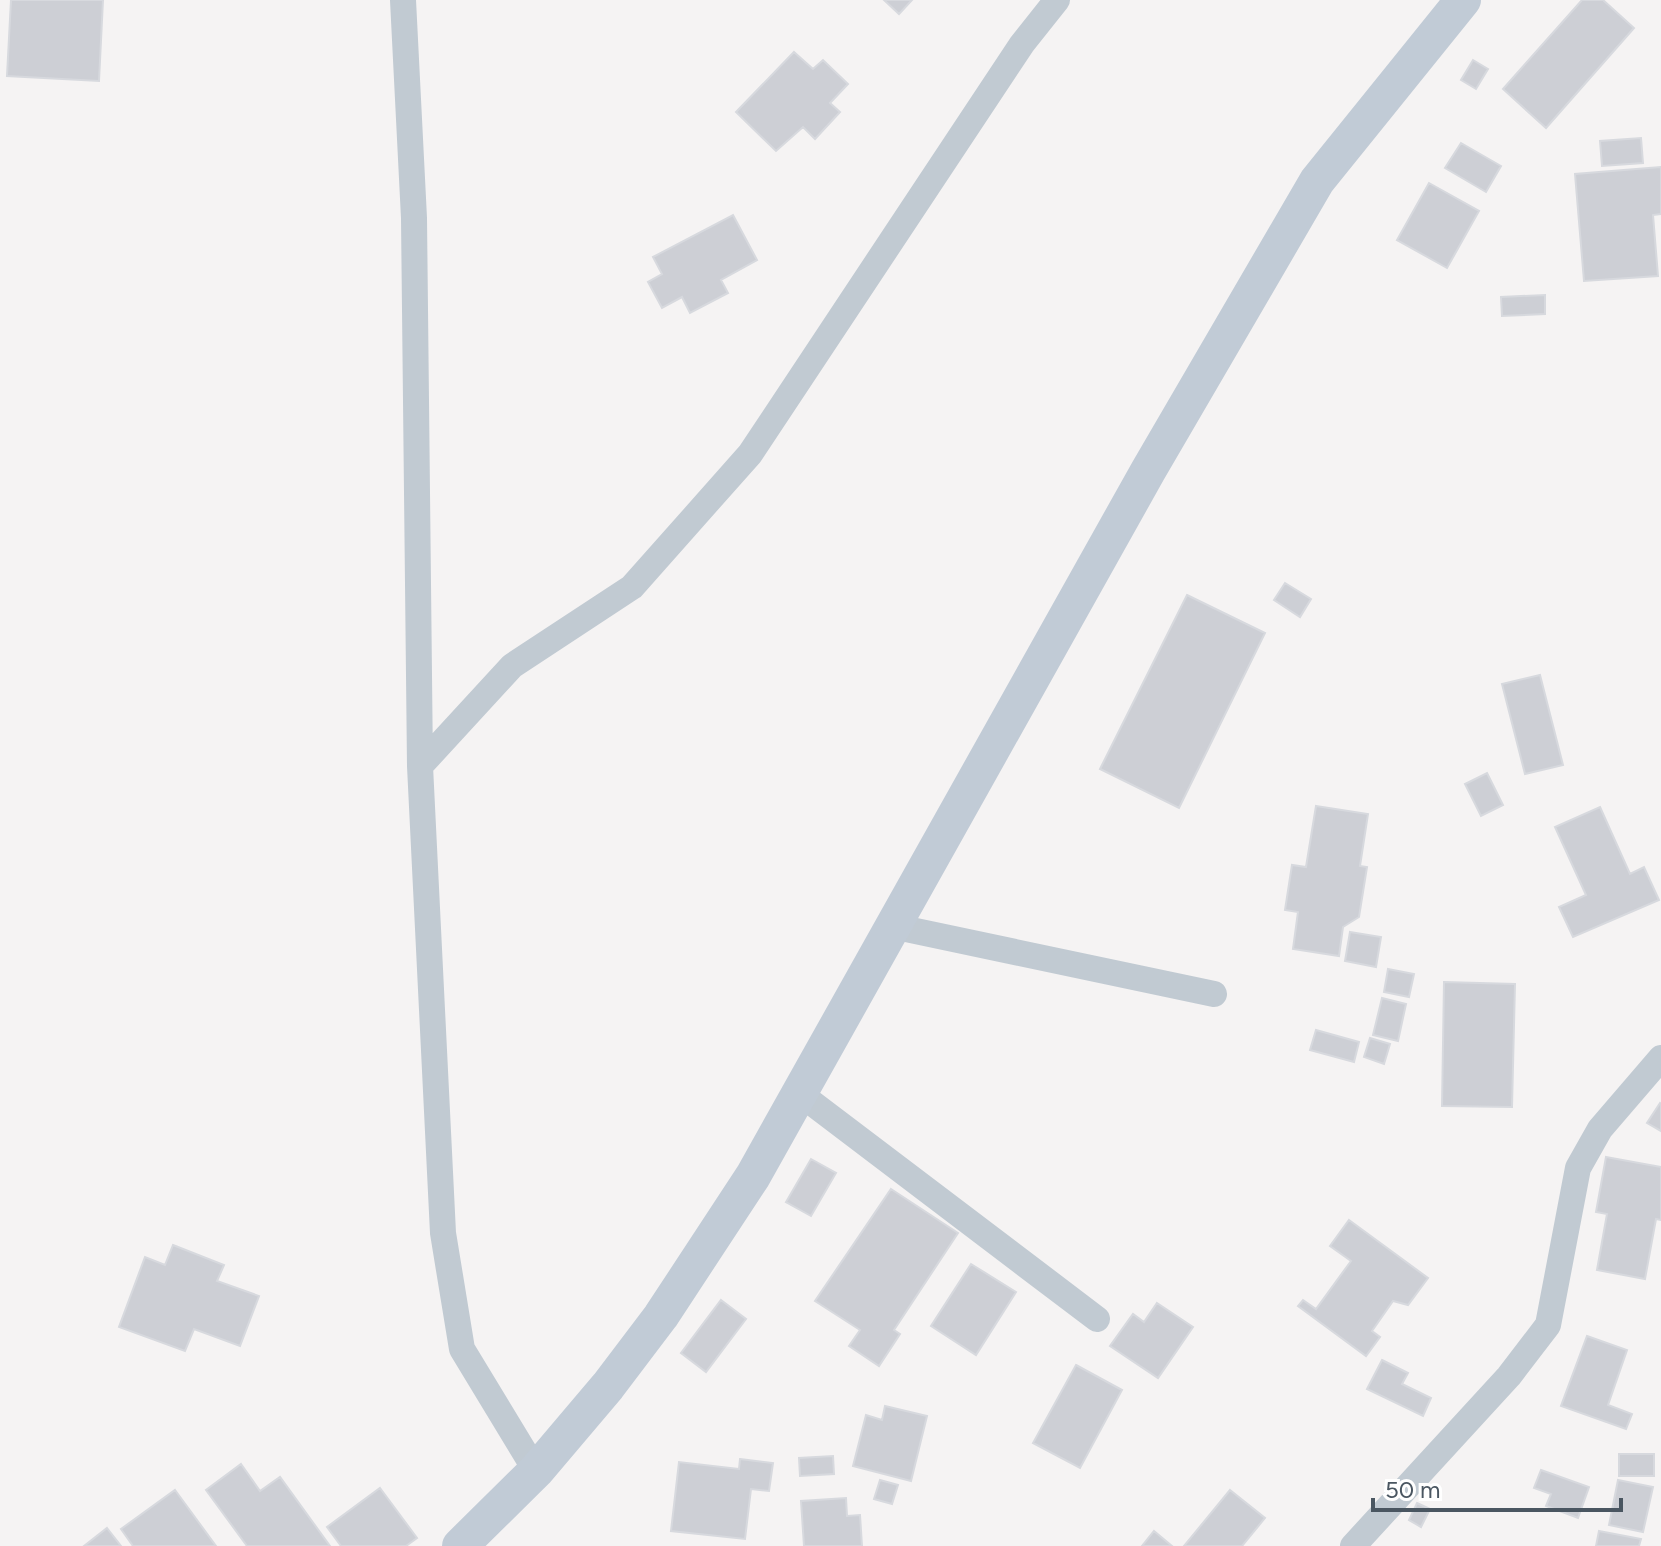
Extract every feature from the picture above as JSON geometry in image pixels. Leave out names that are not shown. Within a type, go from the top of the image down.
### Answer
[{"type":"street","points":[[403,0],[414,218],[420,766],[445,1248],[462,1349],[536,1471]]},
{"type":"street","points":[[420,766],[512,666],[632,587],[750,454],[1013,57],[1057,0]]},
{"type":"street","points":[[460,1546],[536,1471],[608,1386],[661,1316],[753,1176],[1148,471],[1317,181],[1463,0]]},
{"type":"street","points":[[892,926],[1214,994]]},
{"type":"street","points":[[1353,1546],[1509,1376],[1548,1325],[1578,1168],[1600,1129],[1661,1058]]},
{"type":"street","points":[[799,1093],[1097,1319]]},
{"type":"building","points":[[11,0],[103,0],[99,81],[7,76]]},
{"type":"building","points":[[884,0],[912,0],[899,14]]},
{"type":"building","points":[[1582,0],[1603,0],[1634,28],[1546,128],[1503,89]]},
{"type":"building","points":[[794,52],[813,69],[823,60],[848,84],[830,103],[840,112],[815,139],[803,127],[776,151],[736,112]]},
{"type":"building","points":[[1473,60],[1488,69],[1476,89],[1461,80]]},
{"type":"building","points":[[1641,138],[1643,163],[1602,166],[1600,141]]},
{"type":"building","points":[[1461,143],[1501,166],[1486,192],[1445,168]]},
{"type":"building","points":[[1661,167],[1661,214],[1653,215],[1658,276],[1584,281],[1575,174]]},
{"type":"building","points":[[1429,183],[1479,211],[1447,268],[1397,240]]},
{"type":"building","points":[[733,215],[757,260],[721,280],[728,293],[690,313],[682,297],[662,308],[648,282],[662,274],[653,257]]},
{"type":"building","points":[[1545,295],[1545,314],[1502,316],[1501,297]]},
{"type":"building","points":[[1285,583],[1311,599],[1300,617],[1274,600]]},
{"type":"building","points":[[1187,595],[1265,633],[1179,808],[1100,769]]},
{"type":"building","points":[[1540,675],[1563,765],[1525,774],[1502,684]]},
{"type":"building","points":[[1487,773],[1503,805],[1481,816],[1465,784]]},
{"type":"building","points":[[1316,806],[1368,814],[1360,866],[1367,867],[1359,917],[1343,927],[1339,956],[1293,949],[1298,912],[1285,910],[1292,865],[1306,867]]},
{"type":"building","points":[[1600,807],[1630,874],[1644,867],[1659,900],[1573,937],[1559,907],[1586,895],[1555,827]]},
{"type":"building","points":[[1350,932],[1381,937],[1376,967],[1345,961]]},
{"type":"building","points":[[1388,969],[1414,974],[1409,997],[1384,992]]},
{"type":"building","points":[[1444,982],[1515,984],[1512,1107],[1442,1106]]},
{"type":"building","points":[[1382,998],[1406,1004],[1398,1041],[1373,1035]]},
{"type":"building","points":[[1316,1030],[1359,1042],[1354,1062],[1310,1050]]},
{"type":"building","points":[[1370,1038],[1390,1044],[1384,1064],[1364,1057]]},
{"type":"building","points":[[1661,1104],[1661,1131],[1647,1123]]},
{"type":"building","points":[[1606,1157],[1661,1167],[1661,1220],[1656,1219],[1645,1279],[1597,1270],[1607,1214],[1596,1212]]},
{"type":"building","points":[[811,1159],[836,1173],[811,1216],[786,1202]]},
{"type":"building","points":[[891,1189],[958,1233],[894,1330],[900,1334],[879,1366],[849,1346],[860,1330],[815,1301]]},
{"type":"building","points":[[1349,1220],[1428,1278],[1408,1305],[1393,1301],[1372,1331],[1380,1337],[1366,1356],[1298,1306],[1303,1300],[1316,1309],[1351,1261],[1330,1246]]},
{"type":"building","points":[[173,1245],[224,1265],[217,1281],[259,1296],[240,1346],[194,1329],[185,1351],[119,1327],[145,1257],[165,1265]]},
{"type":"building","points":[[971,1264],[1016,1292],[976,1355],[931,1326]]},
{"type":"building","points":[[721,1300],[746,1319],[706,1372],[681,1353]]},
{"type":"building","points":[[1157,1303],[1193,1327],[1158,1378],[1110,1346],[1133,1314],[1144,1322]]},
{"type":"building","points":[[1587,1336],[1627,1350],[1608,1405],[1632,1414],[1626,1429],[1561,1406]]},
{"type":"building","points":[[1382,1360],[1408,1373],[1402,1384],[1431,1398],[1423,1416],[1367,1389]]},
{"type":"building","points":[[1076,1365],[1122,1390],[1080,1468],[1033,1443]]},
{"type":"building","points":[[885,1406],[927,1416],[911,1481],[853,1466],[866,1415],[882,1420]]},
{"type":"building","points":[[1619,1454],[1654,1454],[1654,1476],[1619,1476]]},
{"type":"building","points":[[833,1456],[834,1474],[800,1476],[799,1458]]},
{"type":"building","points":[[740,1459],[773,1463],[769,1491],[751,1489],[745,1539],[671,1531],[679,1462],[739,1469]]},
{"type":"building","points":[[241,1464],[260,1491],[280,1477],[330,1546],[247,1546],[206,1490]]},
{"type":"building","points":[[1541,1470],[1589,1487],[1578,1518],[1546,1506],[1551,1494],[1534,1488]]},
{"type":"building","points":[[880,1480],[898,1485],[892,1504],[874,1499]]},
{"type":"building","points":[[1618,1480],[1653,1487],[1643,1532],[1609,1525]]},
{"type":"building","points":[[380,1488],[417,1538],[406,1546],[341,1546],[327,1527]]},
{"type":"building","points":[[175,1490],[216,1546],[133,1546],[121,1529]]},
{"type":"building","points":[[1230,1490],[1265,1518],[1242,1546],[1184,1546]]},
{"type":"building","points":[[846,1498],[847,1516],[860,1515],[862,1546],[804,1546],[801,1501]]},
{"type":"building","points":[[1417,1503],[1430,1509],[1421,1527],[1409,1520]]},
{"type":"building","points":[[107,1528],[121,1546],[84,1546]]},
{"type":"building","points":[[1154,1531],[1172,1546],[1142,1546]]},
{"type":"building","points":[[1599,1531],[1641,1539],[1639,1546],[1596,1546]]}]
